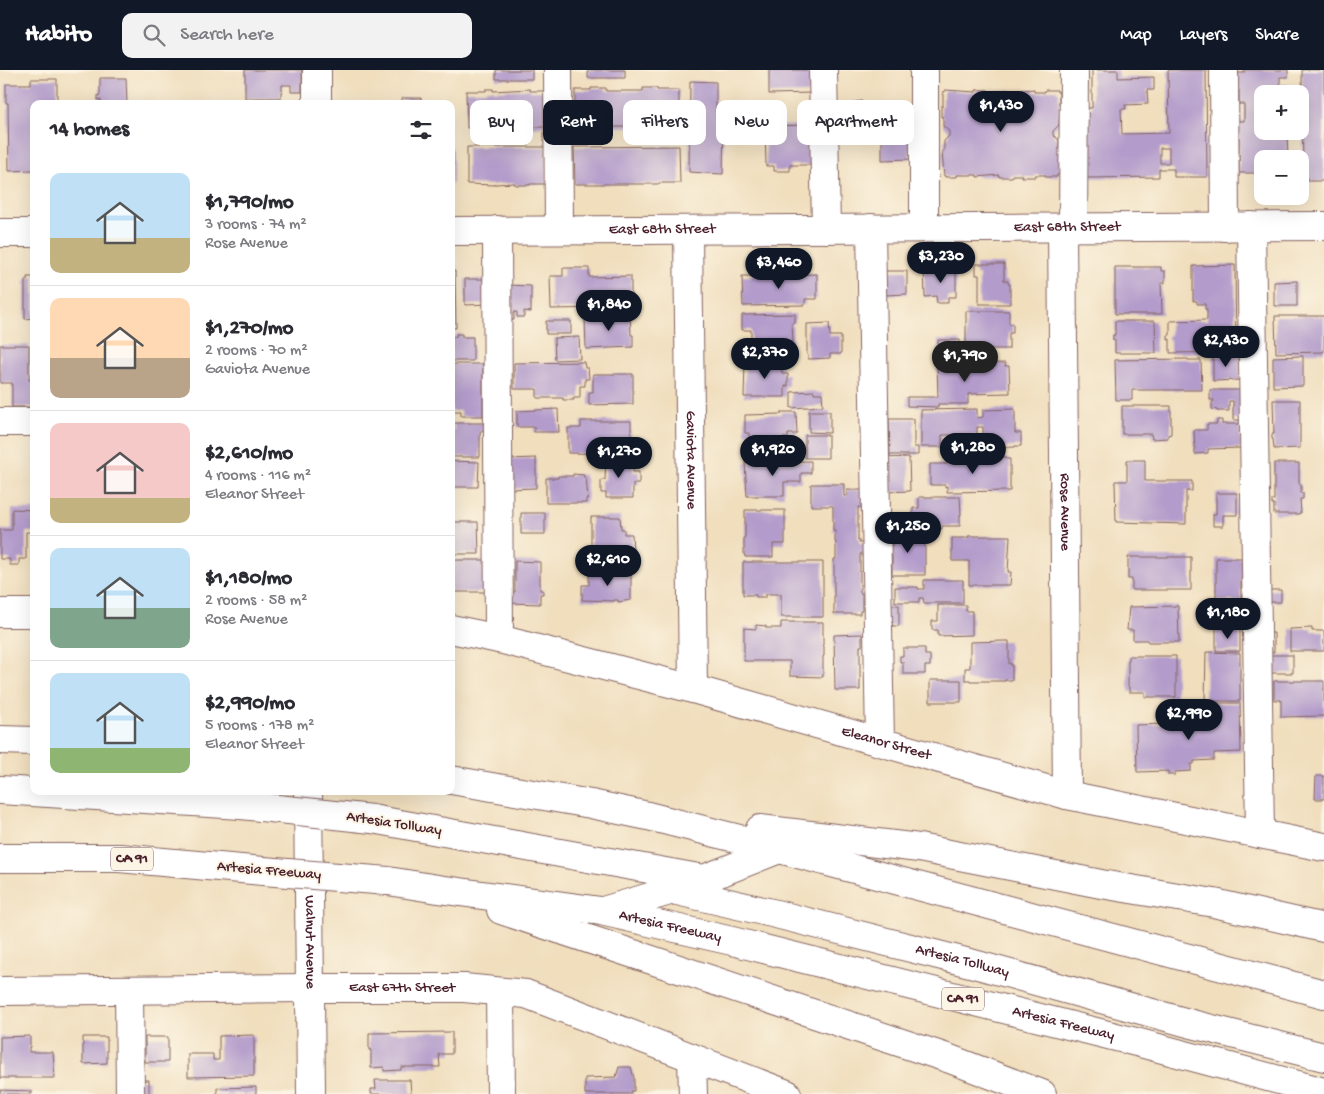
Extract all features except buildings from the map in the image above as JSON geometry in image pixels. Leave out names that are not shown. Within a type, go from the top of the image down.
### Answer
[{"type":"main road","points":[[317,70],[317,100]]},
{"type":"main road","points":[[558,70],[559,230]]},
{"type":"main road","points":[[822,70],[826,229]]},
{"type":"main road","points":[[924,70],[924,228]]},
{"type":"main road","name":"Rose Avenue","points":[[1067,795],[1067,228],[1074,70]]},
{"type":"main road","points":[[1224,70],[1238,226],[1260,834]]},
{"type":"main road","name":"East 68th Street","points":[[455,231],[1324,226]]},
{"type":"main road","points":[[871,228],[880,742]]},
{"type":"main road","points":[[497,230],[499,639]]},
{"type":"main road","name":"Gaviota Avenue","points":[[688,230],[693,689]]},
{"type":"main road","points":[[0,233],[30,233]]},
{"type":"main road","points":[[0,422],[30,422]]},
{"type":"main road","points":[[0,613],[30,613]]},
{"type":"main road","name":"Eleanor Street","points":[[455,630],[499,639],[693,689],[1067,795],[1324,846]]},
{"type":"main road","points":[[0,740],[30,741]]},
{"type":"main road","points":[[455,781],[591,804],[648,816],[1324,994]]},
{"type":"main road","name":"Artesia Tollway","points":[[0,790],[30,792]]},
{"type":"main road","name":"Artesia Tollway","points":[[80,795],[241,805],[372,819],[704,879],[779,849]]},
{"type":"main road","name":"Walnut Avenue","points":[[308,795],[311,1094]]},
{"type":"main road","points":[[648,816],[919,848],[1214,904],[1324,928]]},
{"type":"main road","name":"Artesia Freeway","points":[[0,858],[119,858],[388,881],[602,911],[732,941],[1131,1040],[1324,1092]]},
{"type":"main road","points":[[438,889],[950,1059],[1042,1094]]},
{"type":"main road","name":"Artesia Tollway","points":[[602,911],[673,890],[964,962],[1192,1024],[1324,1057]]},
{"type":"main road","name":"East 67th Street","points":[[0,991],[464,988],[526,994],[787,1094]]},
{"type":"main road","points":[[129,990],[130,1094]]},
{"type":"main road","points":[[500,992],[501,1094]]},
{"type":"main road","points":[[692,1058],[693,1094]]}]
